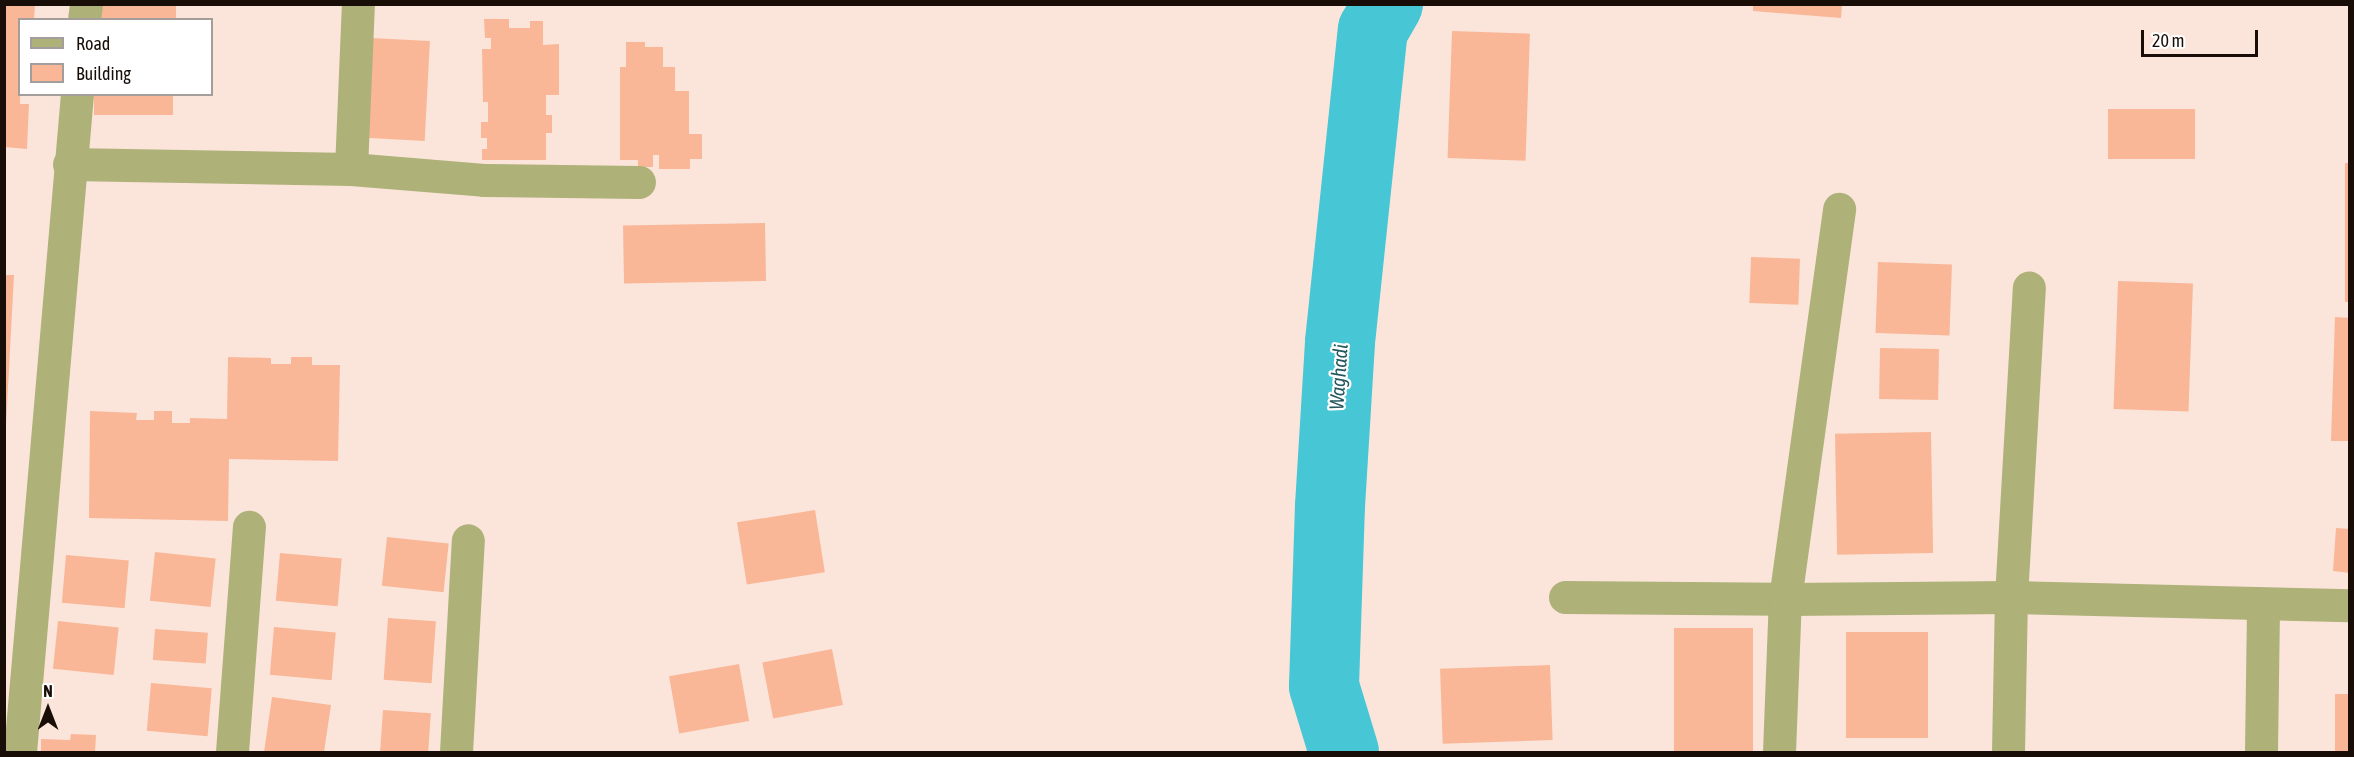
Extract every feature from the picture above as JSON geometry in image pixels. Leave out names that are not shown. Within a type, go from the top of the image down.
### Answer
[{"type":"street","points":[[351,169],[358,4]]},
{"type":"street","points":[[20,753],[69,164],[77,96]]},
{"type":"street","points":[[69,164],[351,169],[484,180],[639,182]]},
{"type":"street","points":[[1779,753],[1785,599],[1839,209]]},
{"type":"street","points":[[2008,753],[2011,597],[2029,288]]},
{"type":"street","points":[[232,753],[249,527]]},
{"type":"street","points":[[456,753],[468,540]]},
{"type":"street","points":[[1565,597],[1785,599],[2011,597],[2349,605]]},
{"type":"street","points":[[2261,753],[2263,604]]},
{"type":"building","points":[[4,4],[35,4],[34,18],[18,18],[18,96],[20,96],[20,104],[29,104],[27,149],[4,147]]},
{"type":"building","points":[[99,4],[176,4],[176,18],[99,18]]},
{"type":"building","points":[[1753,4],[1842,4],[1841,18],[1753,11]]},
{"type":"building","points":[[484,19],[509,19],[509,28],[530,28],[530,21],[543,21],[543,45],[559,44],[559,95],[546,95],[546,115],[552,115],[552,133],[546,133],[546,160],[482,160],[482,149],[487,149],[487,138],[481,138],[481,122],[488,122],[488,102],[483,102],[482,49],[491,49],[491,38],[485,38]]},
{"type":"building","points":[[1452,31],[1530,34],[1526,161],[1448,158]]},
{"type":"building","points":[[371,38],[430,41],[425,141],[366,138]]},
{"type":"building","points":[[626,42],[645,42],[645,47],[663,47],[663,67],[675,67],[675,91],[689,91],[689,134],[702,134],[702,159],[690,159],[690,169],[659,169],[659,155],[653,155],[653,167],[638,167],[638,160],[620,160],[620,67],[626,67]]},
{"type":"building","points":[[94,96],[173,96],[173,115],[94,115]]},
{"type":"building","points":[[2108,109],[2195,109],[2195,159],[2108,159]]},
{"type":"building","points":[[2345,163],[2350,163],[2350,302],[2345,302]]},
{"type":"building","points":[[765,223],[766,281],[624,283],[623,225]]},
{"type":"building","points":[[1751,257],[1800,259],[1798,305],[1749,303]]},
{"type":"building","points":[[1878,262],[1952,265],[1949,336],[1876,333]]},
{"type":"building","points":[[4,275],[14,275],[6,425],[4,425]]},
{"type":"building","points":[[2118,281],[2193,284],[2188,412],[2114,409]]},
{"type":"building","points":[[2335,317],[2350,318],[2350,441],[2331,441]]},
{"type":"building","points":[[1880,348],[1939,349],[1938,400],[1879,399]]},
{"type":"building","points":[[228,357],[271,358],[271,364],[291,364],[291,357],[312,357],[312,365],[340,365],[338,461],[229,459],[228,521],[89,518],[90,411],[137,413],[136,420],[154,420],[154,411],[172,411],[172,423],[190,423],[190,418],[227,419]]},
{"type":"building","points":[[1931,432],[1933,553],[1837,555],[1835,434]]},
{"type":"building","points":[[815,510],[825,572],[747,585],[737,522]]},
{"type":"building","points":[[2336,528],[2350,529],[2350,573],[2333,571]]},
{"type":"building","points":[[387,537],[449,543],[444,592],[382,586]]},
{"type":"building","points":[[155,552],[216,558],[211,607],[150,601]]},
{"type":"building","points":[[280,553],[342,558],[338,606],[276,601]]},
{"type":"building","points":[[66,555],[129,560],[125,608],[62,603]]},
{"type":"building","points":[[388,618],[436,621],[432,683],[384,680]]},
{"type":"building","points":[[58,621],[119,627],[114,675],[53,669]]},
{"type":"building","points":[[274,627],[336,632],[332,680],[270,675]]},
{"type":"building","points":[[1674,628],[1753,628],[1753,752],[1674,752]]},
{"type":"building","points":[[155,629],[208,633],[206,664],[153,660]]},
{"type":"building","points":[[1846,632],[1928,632],[1928,738],[1846,738]]},
{"type":"building","points":[[832,649],[843,705],[773,719],[762,663]]},
{"type":"building","points":[[739,664],[749,721],[679,733],[669,676]]},
{"type":"building","points":[[1550,665],[1553,740],[1443,744],[1440,669]]},
{"type":"building","points":[[151,683],[212,688],[208,736],[147,731]]},
{"type":"building","points":[[2335,694],[2350,694],[2350,752],[2335,752]]},
{"type":"building","points":[[272,697],[331,705],[324,752],[264,752]]},
{"type":"building","points":[[383,710],[431,713],[428,752],[380,752]]},
{"type":"building","points":[[71,734],[96,735],[95,752],[41,752],[41,739],[70,740]]},
{"type":"waterway","name":"Waghadi","points":[[1344,752],[1324,686],[1330,506],[1340,342],[1373,30],[1388,4]]}]
